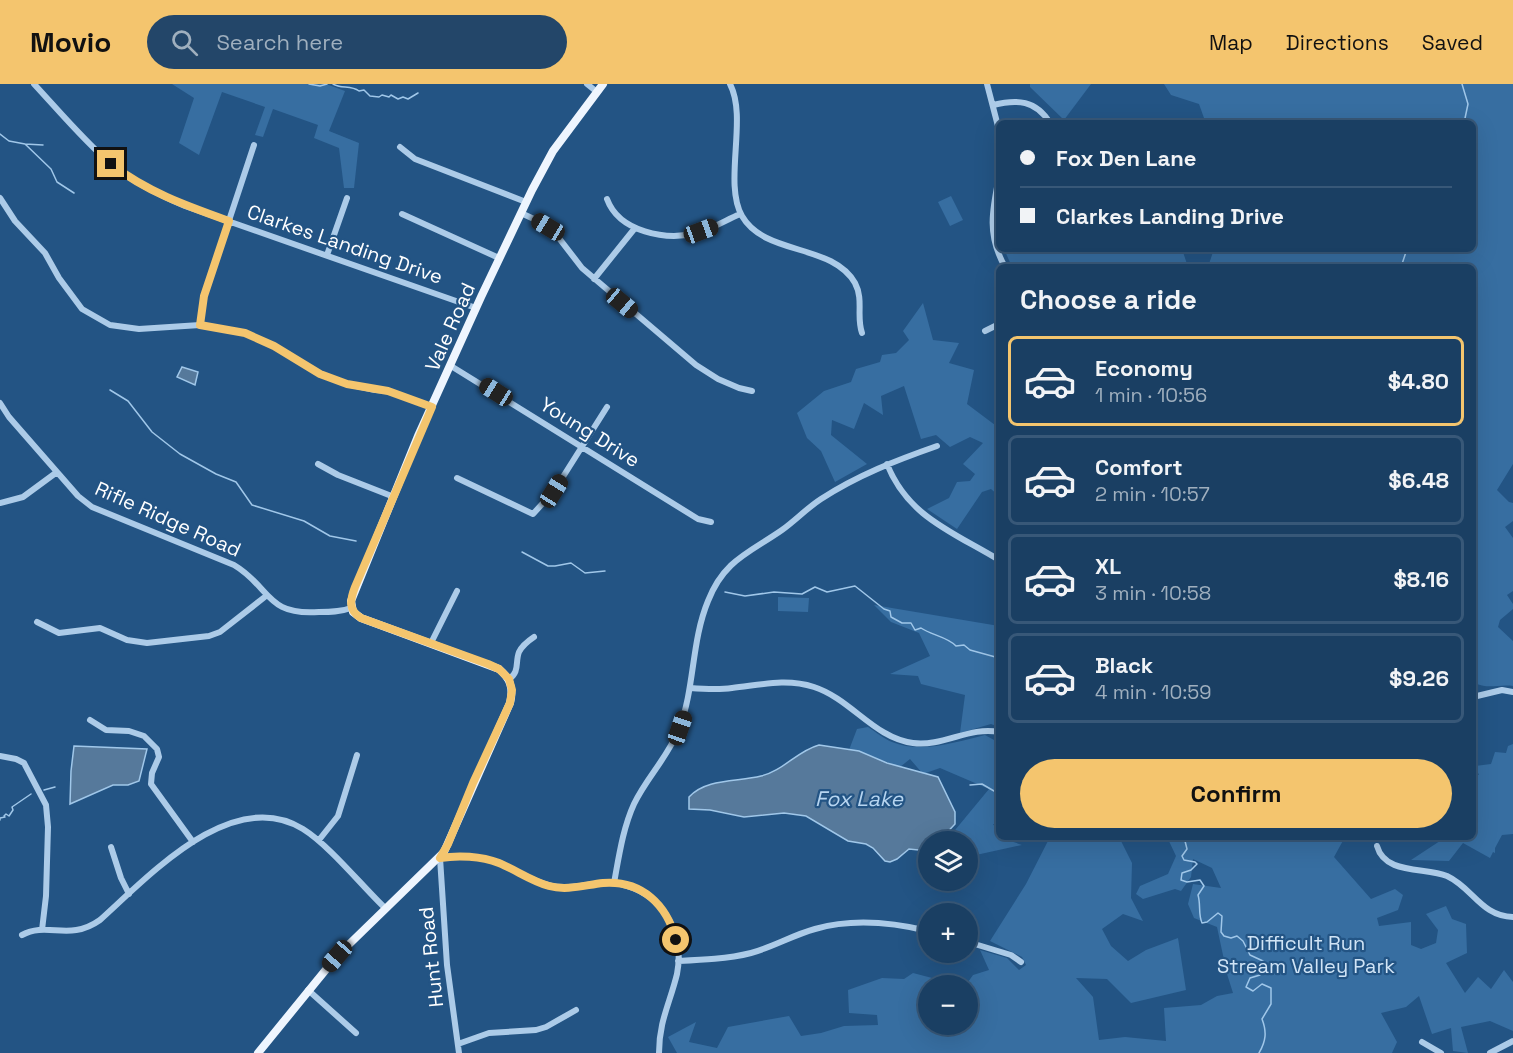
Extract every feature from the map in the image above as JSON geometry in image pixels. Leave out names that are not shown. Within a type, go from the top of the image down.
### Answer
[{"type":"main road","name":"Vale Road","points":[[351,608],[355,587],[499,258],[553,151],[603,84]]},
{"type":"main road","points":[[258,1053],[308,990],[352,940],[440,858],[510,703],[512,690],[509,679],[499,669],[361,618],[351,608]]},
{"type":"street","name":"Clarkes Landing Drive","points":[[34,84],[118,169],[160,195],[476,308]]},
{"type":"street","points":[[587,84],[597,92]]},
{"type":"street","points":[[987,84],[997,120]]},
{"type":"street","points":[[732,85],[736,108],[736,188],[740,213],[751,227],[762,235],[836,264],[848,274],[859,294],[859,322],[862,333]]},
{"type":"street","points":[[993,105],[1016,101],[1030,104],[1042,112],[1048,120]]},
{"type":"street","points":[[200,325],[204,296],[254,146]]},
{"type":"street","points":[[400,147],[416,159],[526,202]]},
{"type":"street","points":[[996,191],[992,224],[996,247]]},
{"type":"street","points":[[0,198],[15,221],[45,253],[59,279],[82,309],[110,325],[139,329],[200,325],[245,333],[274,346],[320,374],[347,384],[388,391],[432,407]]},
{"type":"street","points":[[327,255],[347,198]]},
{"type":"street","points":[[607,199],[616,214],[635,228],[668,235],[693,234],[740,213]]},
{"type":"street","points":[[521,213],[555,232],[576,261],[594,279],[696,365],[718,379],[752,391]]},
{"type":"street","points":[[402,214],[499,258]]},
{"type":"street","points":[[594,279],[635,228]]},
{"type":"street","points":[[985,331],[996,326]]},
{"type":"street","name":"Young Drive","points":[[452,366],[698,519],[711,522]]},
{"type":"street","name":"Rifle Ridge Road","points":[[0,403],[9,417],[78,496],[92,507],[234,565],[249,576],[266,596],[281,608],[294,612],[342,611],[351,608]]},
{"type":"street","points":[[457,478],[533,514],[554,491],[607,408]]},
{"type":"street","points":[[614,883],[623,838],[634,804],[675,740],[684,716],[699,626],[714,587],[726,570],[742,554],[781,531],[843,485],[887,464],[938,446]]},
{"type":"street","points":[[318,464],[338,475],[394,497]]},
{"type":"street","points":[[887,464],[898,487],[918,510],[996,558]]},
{"type":"street","points":[[0,503],[23,497],[57,472]]},
{"type":"street","points":[[431,643],[457,591]]},
{"type":"street","points":[[37,622],[60,633],[100,628],[135,642],[209,636],[220,632],[266,596]]},
{"type":"street","points":[[509,679],[517,670],[519,651],[534,637]]},
{"type":"street","points":[[690,688],[728,688],[768,682],[804,684],[836,697],[885,733],[912,743],[934,743],[986,730],[996,732]]},
{"type":"street","points":[[1477,696],[1502,690],[1513,692]]},
{"type":"street","points":[[90,720],[106,730],[129,731],[140,735],[153,744],[159,757],[152,773],[151,784],[193,842]]},
{"type":"street","points":[[319,840],[338,816],[357,755]]},
{"type":"street","points":[[0,756],[24,763],[46,805],[48,827],[46,896],[42,930]]},
{"type":"street","points":[[22,935],[42,930],[71,931],[88,928],[173,855],[193,842],[231,823],[261,817],[289,822],[319,840],[385,908]]},
{"type":"street","points":[[1377,846],[1379,854],[1386,860],[1401,867],[1447,877],[1487,910],[1513,917]]},
{"type":"street","points":[[111,847],[129,894]]},
{"type":"street","points":[[440,858],[468,857],[493,861],[536,881],[555,887],[572,888],[614,883],[636,889],[659,904],[673,930],[678,961],[662,1019],[659,1053]]},
{"type":"street","name":"Hunt Road","points":[[440,858],[447,965],[459,1053]]},
{"type":"street","points":[[678,961],[728,958],[749,954],[816,928],[843,923],[878,922],[918,930]]},
{"type":"street","points":[[978,945],[1011,955],[1021,962]]},
{"type":"street","points":[[308,990],[356,1033]]},
{"type":"street","points":[[458,1044],[489,1033],[546,1028],[576,1010]]},
{"type":"street","points":[[1490,1053],[1513,1041]]},
{"type":"street","points":[[1422,1042],[1441,1053]]},
{"type":"green space","points":[[172,84],[326,84],[345,91],[329,131],[359,143],[354,188],[344,188],[339,148],[314,138],[318,125],[273,109],[263,137],[255,135],[265,107],[222,92],[199,155],[179,143],[194,98]]},
{"type":"green space","points":[[1030,84],[1091,84],[1064,120],[1030,87]]},
{"type":"green space","points":[[1164,84],[1513,84],[1513,464],[1497,490],[1513,503],[1513,521],[1505,527],[1513,538],[1513,591],[1507,595],[1513,604],[1513,609],[1500,620],[1498,627],[1513,641],[1513,686],[1476,684],[1476,264],[1209,264],[1213,252],[1476,252],[1476,120],[1202,120],[1204,118],[1199,104],[1171,95]]},
{"type":"green space","points":[[951,196],[963,220],[950,226],[938,202]]},
{"type":"green space","points":[[1005,252],[1183,252],[1187,264],[1058,264],[1056,262],[1053,264],[1011,264]]},
{"type":"green space","points":[[923,303],[933,340],[959,343],[949,363],[974,370],[967,404],[996,426],[996,493],[991,489],[982,492],[957,529],[927,509],[949,498],[957,482],[970,481],[975,474],[963,464],[983,443],[970,437],[950,447],[936,435],[921,439],[904,386],[881,396],[883,415],[864,403],[854,429],[832,420],[831,435],[867,464],[835,482],[821,451],[807,438],[797,413],[824,391],[851,382],[856,369],[880,362],[882,355],[896,353],[909,340],[903,331]]},
{"type":"green space","points":[[778,597],[809,598],[808,612],[778,611]]},
{"type":"green space","points":[[874,605],[996,625],[996,726],[991,724],[960,733],[965,695],[921,684],[918,676],[890,674],[930,656],[919,633],[891,622]]},
{"type":"green space","points":[[868,727],[892,742],[915,747],[938,746],[985,735],[996,740],[996,824],[993,824],[996,828],[996,840],[1008,840],[1022,845],[978,855],[978,831],[954,831],[989,789],[940,768],[923,774],[910,759],[900,767],[868,754],[849,750],[857,729]]},
{"type":"green space","points":[[1513,744],[1513,834],[1502,835],[1495,848],[1495,853],[1493,852],[1490,858],[1463,843],[1449,861],[1411,860],[1441,840],[1476,840],[1476,775],[1479,775],[1476,766],[1491,764],[1495,752],[1506,753],[1508,746]]},
{"type":"green space","name":"Difficult Run Stream Valley Park","points":[[1048,840],[1120,840],[1132,863],[1131,898],[1143,921],[1123,914],[1102,929],[1111,946],[1128,961],[1146,950],[1178,938],[1186,990],[1131,1003],[1107,979],[1076,978],[1093,997],[1099,1040],[1125,1037],[1166,1041],[1164,1008],[1201,1005],[1217,996],[1233,993],[1217,927],[1194,918],[1188,904],[1193,884],[1221,888],[1212,868],[1193,859],[1191,877],[1181,891],[1175,889],[1143,899],[1136,894],[1140,886],[1168,874],[1176,856],[1168,840],[1343,840],[1334,857],[1371,899],[1395,889],[1403,895],[1398,910],[1377,918],[1379,926],[1411,922],[1411,945],[1421,949],[1436,943],[1438,930],[1426,914],[1446,906],[1452,919],[1466,924],[1467,953],[1446,963],[1465,993],[1478,977],[1491,989],[1504,970],[1513,982],[1513,1031],[1490,1021],[1461,1027],[1468,1053],[1453,1051],[1451,1028],[1432,1034],[1419,996],[1406,1007],[1381,1013],[1397,1042],[1392,1053],[677,1053],[668,1037],[696,1022],[689,1042],[717,1048],[728,1027],[789,1016],[801,1036],[844,1026],[878,1025],[877,1015],[849,1013],[848,990],[882,978],[904,979],[913,973],[921,975],[918,975],[918,1035],[978,1035],[978,975],[973,975],[989,970],[980,950],[1007,958],[1019,970],[1026,965],[1022,957],[990,941],[1026,884]]},
{"type":"water","points":[[182,367],[198,372],[195,385],[177,377]]},
{"type":"water","name":"Fox Lake","points":[[819,745],[859,751],[887,763],[938,777],[955,812],[955,824],[948,831],[918,831],[918,850],[909,849],[890,862],[885,861],[866,844],[848,841],[806,816],[784,813],[744,817],[710,810],[689,809],[689,797],[704,787],[761,776],[783,766]]},
{"type":"water","points":[[74,746],[147,749],[139,781],[128,785],[113,785],[70,804]]},
{"type":"waterway","points":[[309,84],[320,86],[327,84]]},
{"type":"waterway","points":[[333,84],[359,91],[364,90],[370,96],[379,97],[391,95],[398,99],[403,97],[408,99],[418,93]]},
{"type":"waterway","points":[[1462,84],[1468,104],[1465,120]]},
{"type":"waterway","points":[[0,134],[9,141],[25,144],[51,169],[57,182],[74,193]]},
{"type":"waterway","points":[[25,144],[43,145]]},
{"type":"waterway","points":[[1402,264],[1406,252]]},
{"type":"waterway","points":[[110,390],[128,401],[152,432],[180,454],[236,482],[252,505],[304,521],[330,536],[356,541]]},
{"type":"waterway","points":[[522,552],[548,566],[571,563],[585,573],[605,571]]},
{"type":"waterway","points":[[725,592],[745,596],[774,592],[802,594],[815,587],[827,592],[855,586],[884,609],[890,611],[891,617],[902,623],[911,623],[915,630],[921,628],[949,640],[956,646],[964,645],[970,650],[996,657]]},
{"type":"waterway","points":[[970,785],[982,784],[996,791]]},
{"type":"waterway","points":[[44,790],[55,787]]},
{"type":"waterway","points":[[0,820],[6,814],[9,816],[13,810],[12,807],[31,794]]},
{"type":"waterway","points":[[1185,840],[1187,849],[1182,856],[1184,860],[1197,864],[1191,870],[1182,873],[1181,880],[1187,882],[1200,880],[1204,886],[1198,895],[1202,923],[1207,922],[1218,913],[1222,916],[1221,932],[1224,936],[1231,938],[1237,936],[1243,941],[1250,955],[1263,961],[1265,966],[1260,975],[1250,978],[1246,987],[1253,991],[1262,984],[1271,988],[1271,1004],[1262,1019],[1265,1036],[1259,1053]]},
{"type":"route","points":[[111,164],[137,183],[160,195],[229,221],[204,296],[200,325],[245,333],[274,346],[320,374],[347,384],[388,391],[432,407],[355,587],[351,608],[361,618],[499,669],[511,684],[510,703],[440,858],[456,856],[493,861],[536,881],[555,887],[622,884],[636,889],[659,904],[676,940]]}]
